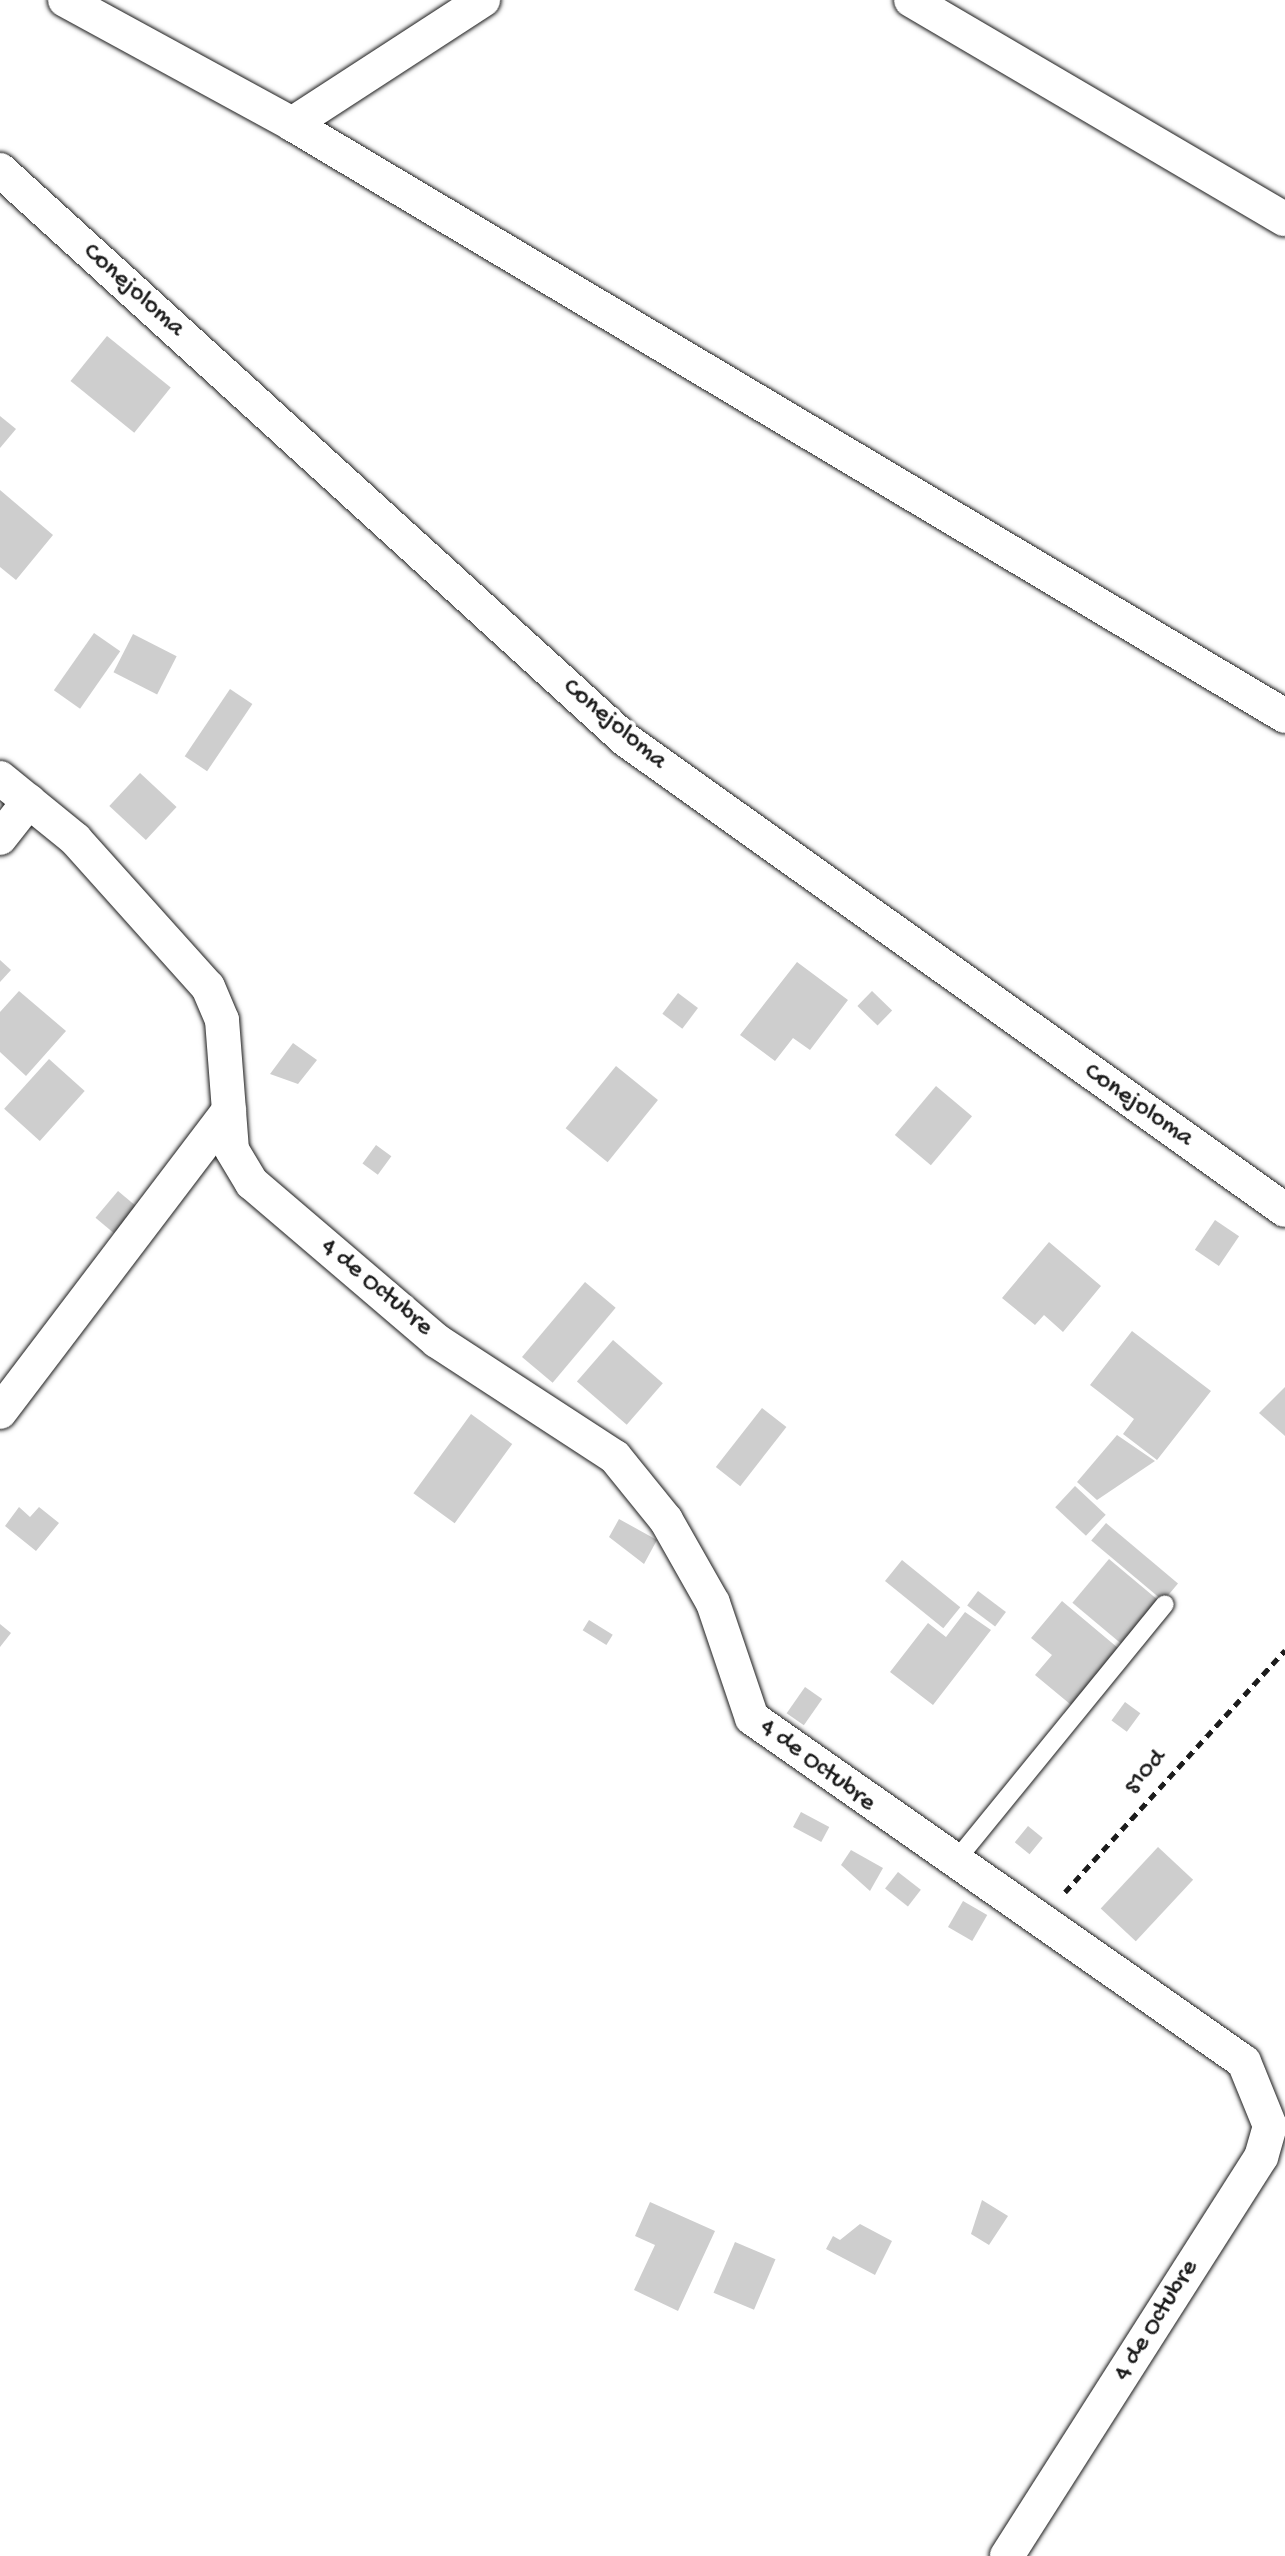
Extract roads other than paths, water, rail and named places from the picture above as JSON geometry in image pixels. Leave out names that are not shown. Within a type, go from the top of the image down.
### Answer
[{"type":"street","points":[[65,0],[292,124],[1285,716]]},
{"type":"street","points":[[292,124],[483,0]]},
{"type":"street","points":[[911,0],[1285,219]]},
{"type":"street","name":"Conejoloma","points":[[0,170],[626,740],[1285,1210]]},
{"type":"street","name":"4 de Octubre","points":[[0,778],[75,839],[208,987],[222,1020],[232,1150],[252,1183],[437,1341],[615,1457],[666,1520],[713,1603],[752,1718],[1037,1923],[1244,2062],[1270,2126],[1261,2157],[1007,2556]]},
{"type":"street","points":[[0,838],[29,801]]},
{"type":"street","points":[[0,1412],[229,1110]]},
{"type":"lane","points":[[953,1864],[1165,1604]]}]
